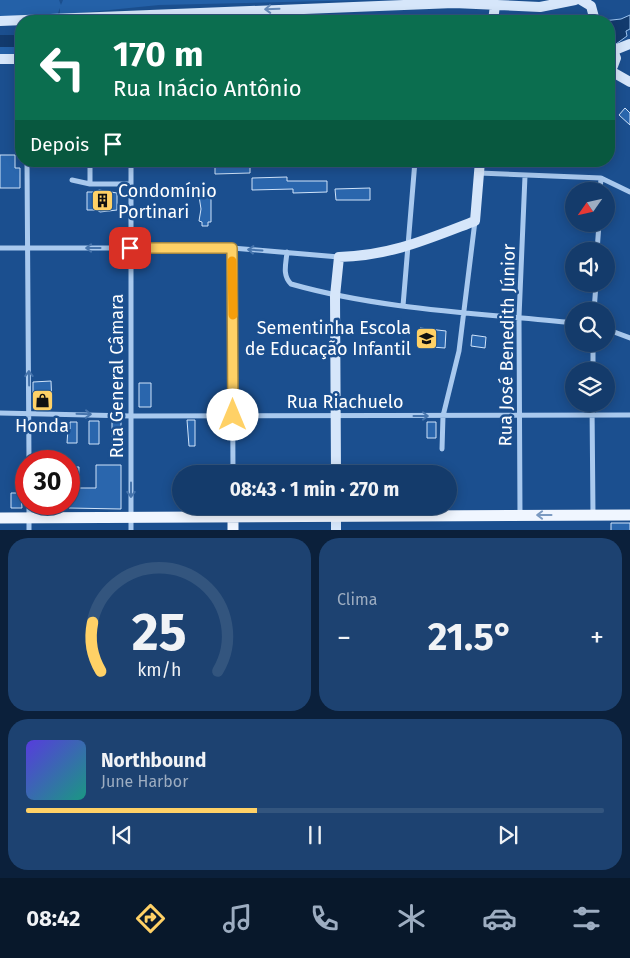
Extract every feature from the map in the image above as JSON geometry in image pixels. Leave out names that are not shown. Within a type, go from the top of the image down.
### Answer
[{"type":"main road","points":[[137,15],[457,1],[495,9],[540,8],[575,0]]},
{"type":"main road","points":[[581,0],[590,6],[594,15]]},
{"type":"main road","points":[[0,21],[15,20]]},
{"type":"main road","points":[[616,56],[630,76]]},
{"type":"main road","points":[[616,56],[630,82]]},
{"type":"main road","points":[[0,59],[15,59]]},
{"type":"main road","points":[[336,465],[335,296],[339,257],[376,255],[408,247],[475,221],[480,167]]},
{"type":"main road","points":[[0,518],[172,514]]},
{"type":"main road","points":[[457,514],[630,515]]},
{"type":"main road","points":[[233,515],[233,530]]},
{"type":"main road","points":[[336,515],[336,530]]},
{"type":"street","points":[[532,0],[540,8]]},
{"type":"street","points":[[27,167],[29,450]]},
{"type":"street","points":[[90,167],[90,184]]},
{"type":"street","name":"Rua General Câmara","points":[[131,167],[131,530]]},
{"type":"street","points":[[403,306],[415,167]]},
{"type":"street","points":[[479,173],[601,178],[630,192]]},
{"type":"street","name":"Rua José Benedith Júnior","points":[[520,516],[519,317],[525,176]]},
{"type":"street","points":[[601,178],[601,182]]},
{"type":"street","points":[[72,180],[90,184],[131,184]]},
{"type":"street","points":[[442,449],[443,416],[459,350],[475,221]]},
{"type":"street","points":[[0,248],[232,248],[339,257]]},
{"type":"street","points":[[232,248],[233,465]]},
{"type":"street","points":[[287,252],[285,271],[291,284],[335,296],[403,306],[565,322]]},
{"type":"street","points":[[615,333],[630,338]]},
{"type":"street","name":"Rua Riachuelo","points":[[0,413],[131,416],[630,415]]},
{"type":"street","points":[[592,414],[593,515]]},
{"type":"street","points":[[29,518],[29,530]]},
{"type":"shaded area","points":[[0,0],[59,0],[61,5],[63,0],[364,0],[159,5],[60,15],[60,8],[57,15],[15,15],[15,18],[0,18]]},
{"type":"shaded area","points":[[630,15],[630,29],[626,31],[627,36],[615,44],[615,20]]},
{"type":"shaded area","points":[[0,41],[15,41],[15,54],[0,54]]},
{"type":"building","points":[[625,108],[630,113],[630,125],[619,115]]},
{"type":"building","points":[[0,155],[15,155],[15,168],[20,168],[20,188],[0,188]]},
{"type":"building","points":[[215,167],[250,167],[250,173],[215,174]]},
{"type":"building","points":[[287,177],[287,181],[327,181],[327,192],[293,193],[293,189],[252,190],[252,178]]},
{"type":"building","points":[[370,188],[370,200],[336,200],[335,189]]},
{"type":"building","name":"Condomínio Portinari","points":[[99,190],[117,193],[117,210],[100,212],[97,210],[87,210],[87,192]]},
{"type":"building","points":[[202,191],[208,191],[208,195],[211,196],[211,222],[208,222],[208,226],[202,226],[202,222],[199,221],[201,209],[199,196],[202,196]]},
{"type":"building","points":[[420,328],[446,331],[445,348],[418,346]]},
{"type":"building","points":[[472,335],[486,337],[485,348],[471,346]]},
{"type":"building","points":[[51,381],[52,406],[37,406],[33,401],[33,382]]},
{"type":"building","points":[[139,383],[151,383],[151,407],[139,407]]},
{"type":"building","points":[[187,420],[195,420],[195,446],[189,446]]},
{"type":"building","points":[[89,421],[99,421],[99,444],[89,444]]},
{"type":"building","points":[[112,421],[121,421],[121,443],[112,443]]},
{"type":"building","points":[[70,422],[77,422],[77,443],[67,443]]},
{"type":"building","points":[[427,422],[436,422],[436,438],[427,438]]},
{"type":"building","points":[[96,465],[121,465],[121,509],[80,508],[80,488],[96,488]]},
{"type":"building","points":[[11,493],[15,493],[15,508],[11,508]]},
{"type":"building","points":[[611,523],[630,523],[630,530],[611,530]]},
{"type":"waterway","points":[[0,41],[15,41]]},
{"type":"slow traffic","points":[[232,261],[233,315]]},
{"type":"place","name":"Condomínio Portinari","points":[[102,201]]},
{"type":"place","name":"Sementinha Escola de Educação Infantil","points":[[427,338]]},
{"type":"place","name":"Honda","points":[[42,401]]},
{"type":"route","points":[[130,248],[232,248],[233,415]]}]
